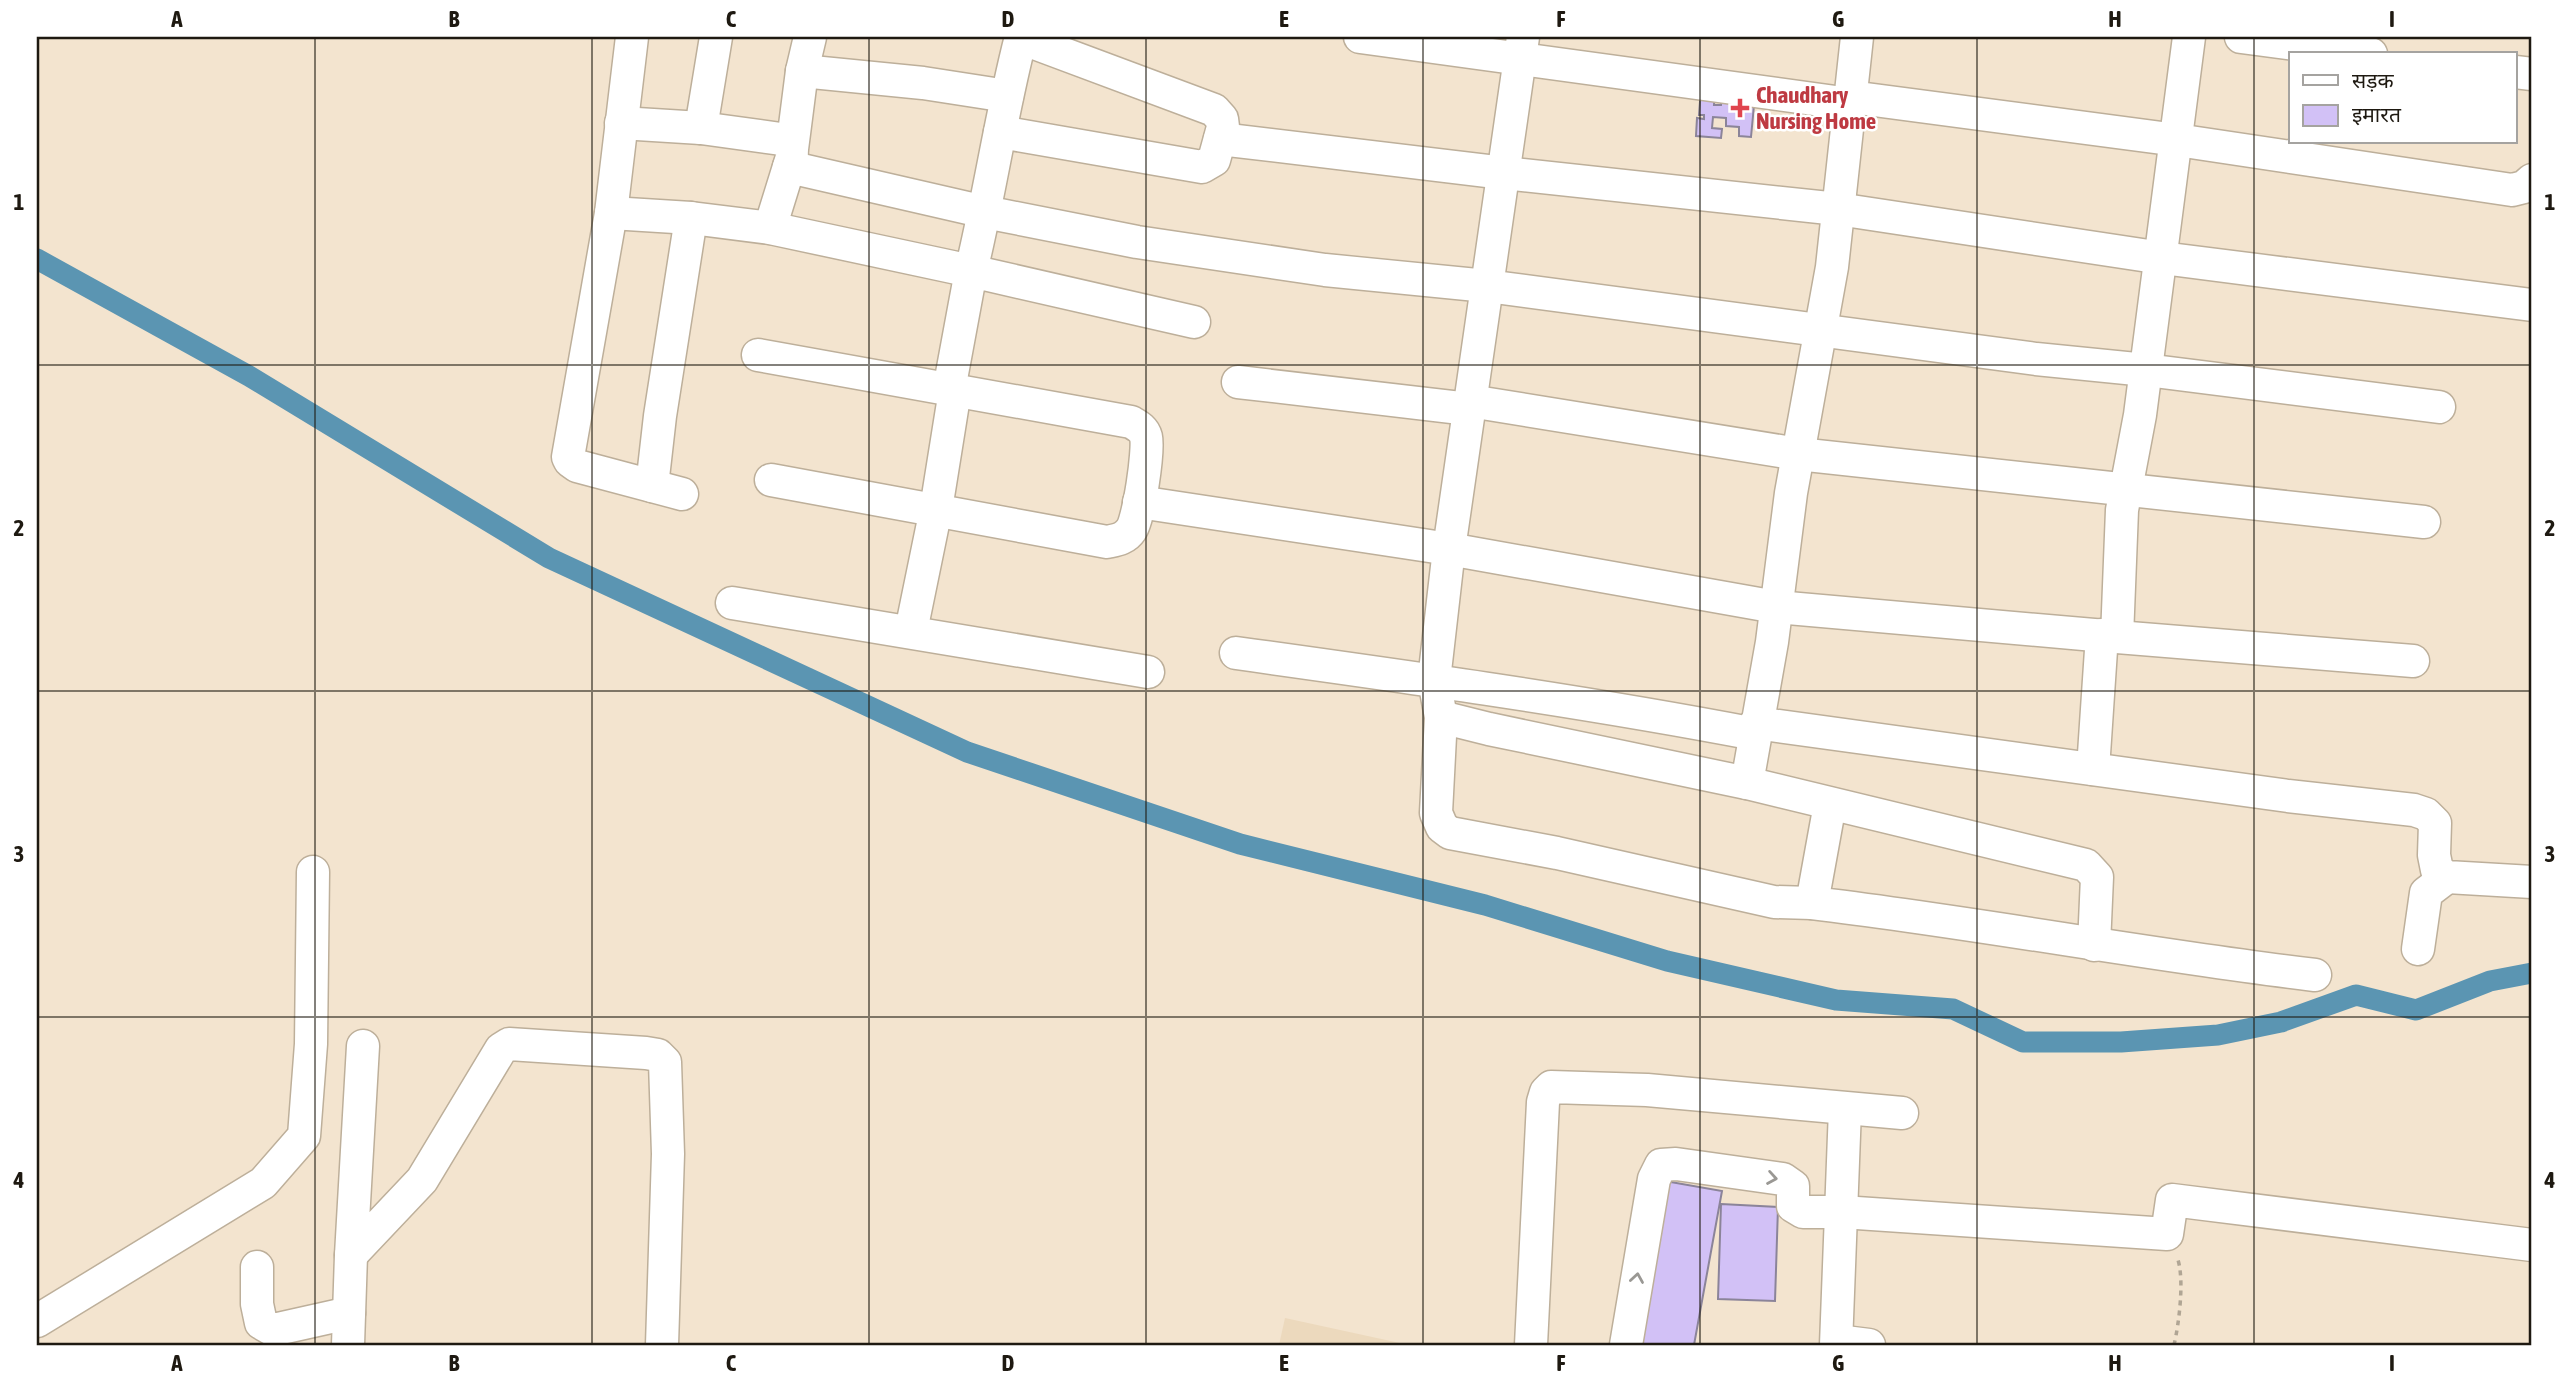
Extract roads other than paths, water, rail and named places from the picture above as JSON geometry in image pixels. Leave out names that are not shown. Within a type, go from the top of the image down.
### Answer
[{"type":"street","points":[[632,37],[611,212],[568,457],[569,461],[578,466],[682,494]]},
{"type":"street","points":[[701,128],[716,37]]},
{"type":"street","points":[[769,228],[791,158],[802,71],[810,37]]},
{"type":"street","points":[[911,631],[936,509],[953,403],[951,390],[971,271],[985,212],[1006,96],[1021,37],[1214,110],[1222,119],[1214,160],[1202,167],[1000,132]]},
{"type":"street","points":[[1360,37],[1522,48],[1850,100],[2177,140],[2512,190],[2524,187],[2532,180]]},
{"type":"street","points":[[1747,783],[1798,454],[1832,267],[1857,37]]},
{"type":"street","points":[[2093,769],[2122,510],[2162,258],[2189,37]]},
{"type":"street","points":[[2241,37],[2356,52]]},
{"type":"street","points":[[1522,48],[1469,405],[1434,680],[1441,717],[1436,813],[1443,827],[1450,833],[1557,853],[1774,902],[1812,903],[1885,912],[2094,945],[2315,975]]},
{"type":"street","points":[[802,71],[923,83],[1006,96]]},
{"type":"street","points":[[621,123],[701,128],[780,139],[788,143],[791,158]]},
{"type":"street","points":[[1220,139],[1838,209],[2162,258],[2532,305]]},
{"type":"street","points":[[791,158],[985,212],[1137,242],[1298,266],[1487,286],[2035,359],[2146,370],[2439,407]]},
{"type":"street","points":[[611,212],[769,228],[1194,322]]},
{"type":"street","points":[[652,486],[660,416],[691,218]]},
{"type":"street","points":[[758,355],[1131,422],[1145,433],[1147,445],[1132,530],[1122,538],[1107,542],[771,480]]},
{"type":"street","points":[[1238,382],[1469,405],[1798,454],[2424,522]]},
{"type":"street","points":[[1139,502],[1449,549],[1776,607],[2413,661]]},
{"type":"street","points":[[732,603],[1148,673]]},
{"type":"street","points":[[1236,653],[1755,728],[2414,810],[2426,814],[2435,824],[2434,855],[2437,870],[2447,877],[2532,883]]},
{"type":"street","points":[[1441,717],[1747,783],[2086,865],[2097,877],[2094,945]]},
{"type":"street","points":[[1812,903],[1830,803]]},
{"type":"street","points":[[37,1321],[263,1183],[304,1136],[311,1044],[313,872]]},
{"type":"street","points":[[2418,949],[2426,893],[2447,877]]},
{"type":"street","points":[[351,1255],[422,1180],[501,1049],[509,1044],[659,1055],[665,1062],[667,1074],[668,1154],[662,1345]]},
{"type":"street","points":[[348,1345],[363,1046]]},
{"type":"street","points":[[1531,1345],[1543,1102],[1551,1087],[1647,1090],[1902,1113]]},
{"type":"street","points":[[1844,1109],[1837,1343],[1869,1345]]},
{"type":"street","points":[[1626,1345],[1654,1179],[1661,1166],[1676,1164],[1783,1179],[1793,1186],[1793,1206],[1803,1212],[1842,1212],[2167,1234],[2172,1200],[2532,1245]]},
{"type":"street","points":[[257,1267],[257,1304],[261,1323],[273,1330],[349,1313]]},
{"type":"waterway","points":[[37,259],[249,376],[549,558],[967,752],[1240,844],[1485,905],[1667,961],[1836,1000],[1953,1009],[2023,1042],[2121,1042],[2218,1035],[2281,1022],[2356,995],[2416,1010],[2490,981],[2532,973]]},
{"type":"place","name":"Chaudhary Nursing Home","points":[[1740,108]]}]
